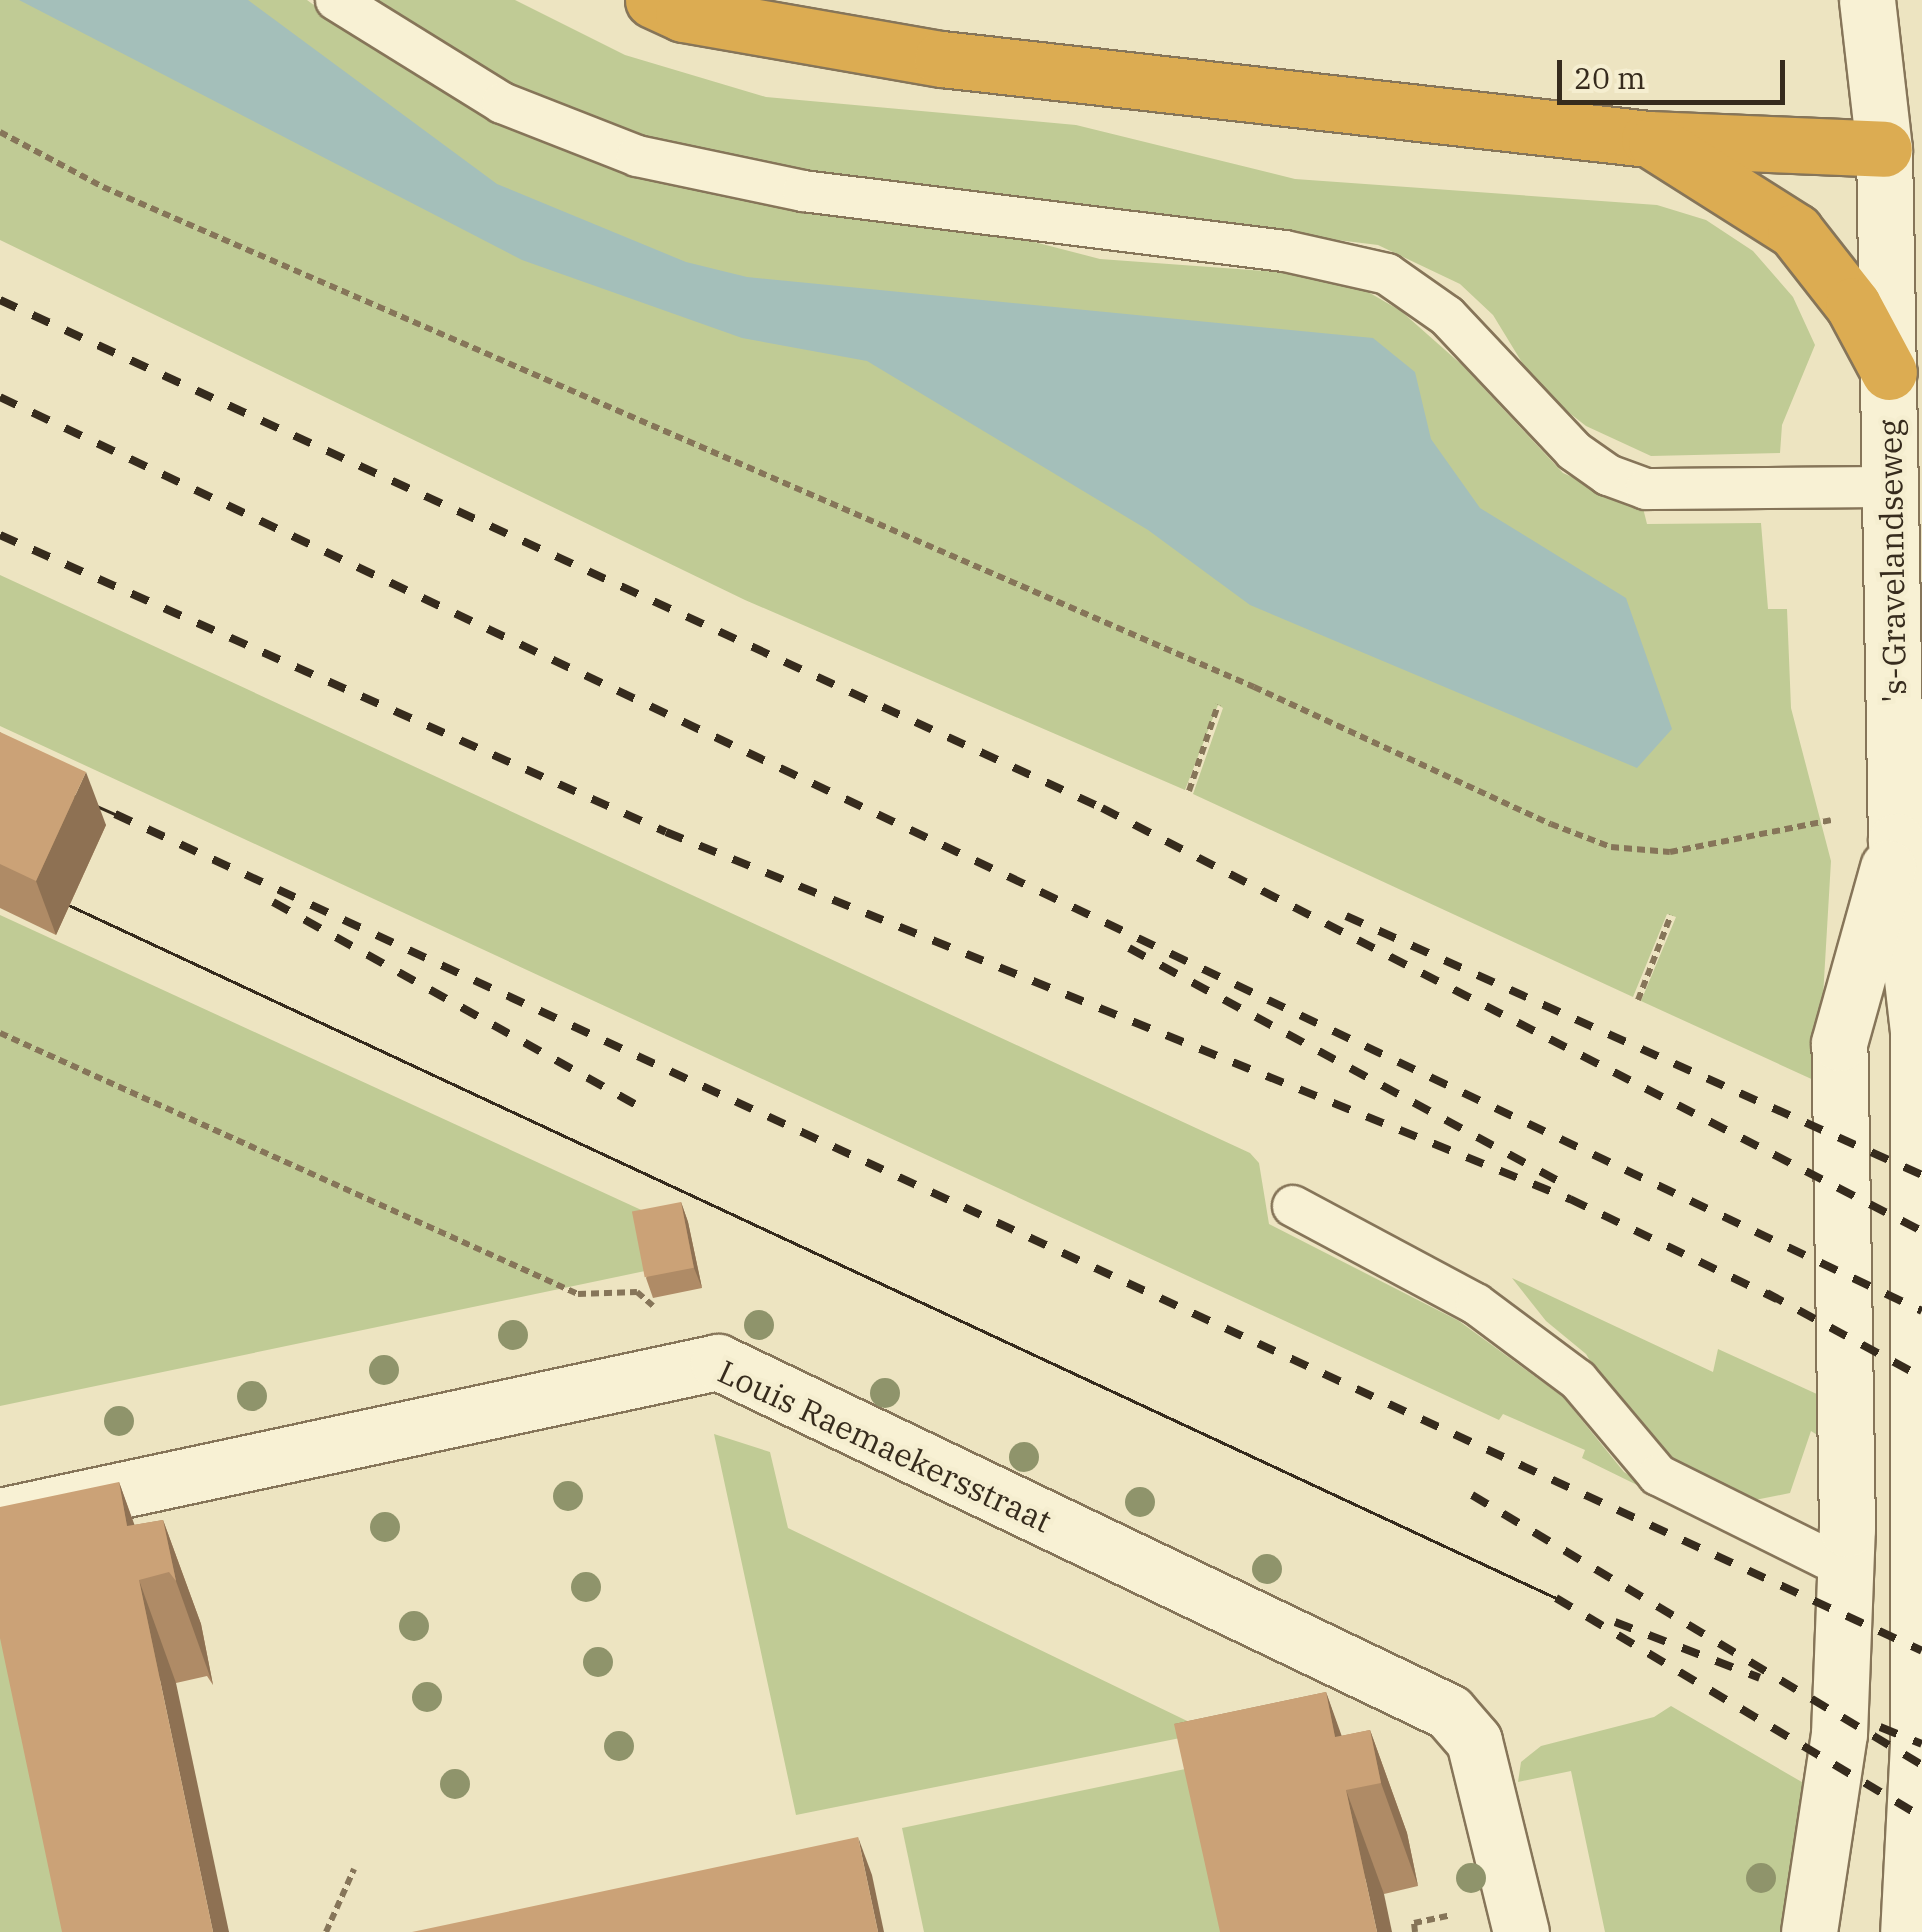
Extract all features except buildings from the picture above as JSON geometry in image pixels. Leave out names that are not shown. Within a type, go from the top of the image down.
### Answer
[{"type":"highway","points":[[653,0],[683,14],[942,59],[1649,140],[1903,150]]},
{"type":"highway","points":[[1649,140],[1795,230],[1853,305],[1889,372]]},
{"type":"main road","name":"'s-Gravelandseweg","points":[[1867,0],[1903,150],[1889,372],[1896,824],[1918,1031],[1918,1744],[1908,1932]]},
{"type":"main road","points":[[1809,1932],[1839,1734],[1845,1568],[1839,1043],[1896,824]]},
{"type":"main road","name":"Louis Raemaekersstraat","points":[[0,1516],[718,1362],[1449,1712],[1474,1742],[1521,1932]]},
{"type":"lane","points":[[336,0],[502,102],[590,142],[654,160],[803,191],[1330,257],[1386,274],[1447,316],[1574,450],[1608,475],[1646,489],[1890,488]]},
{"type":"lane","points":[[1294,1206],[1476,1304],[1578,1380],[1658,1476],[1845,1568]]},
{"type":"path","points":[[0,132],[103,187],[1611,846],[1670,852],[1896,824]]},
{"type":"path","points":[[1189,791],[1218,705]]},
{"type":"path","points":[[1638,1000],[1671,915]]},
{"type":"path","points":[[0,1032],[578,1294],[637,1292],[718,1362]]},
{"type":"path","points":[[326,1932],[354,1869]]},
{"type":"green space","points":[[0,0],[307,0],[373,49],[489,117],[633,173],[1004,234],[1100,259],[1280,272],[1363,289],[1401,311],[1462,365],[1563,473],[1643,508],[1647,524],[1761,523],[1768,609],[1787,609],[1791,708],[1831,861],[1818,1082],[1641,1001],[1676,917],[1667,914],[1633,997],[1193,794],[1223,708],[1218,705],[1185,790],[745,600],[0,240]]},
{"type":"green space","points":[[365,0],[515,0],[625,55],[766,97],[1076,125],[1295,179],[1657,205],[1706,220],[1753,251],[1793,297],[1815,345],[1782,425],[1780,453],[1651,456],[1586,426],[1558,404],[1534,382],[1493,315],[1460,284],[1378,245],[805,175],[643,140],[506,89]]},
{"type":"green space","points":[[0,575],[1250,1153],[1259,1163],[1269,1224],[1459,1321],[1563,1397],[1624,1472],[1686,1509],[1582,1458],[1585,1450],[1503,1414],[1499,1420],[0,726]]},
{"type":"green space","points":[[0,915],[674,1225],[645,1271],[0,1406]]},
{"type":"green space","points":[[1512,1278],[1713,1372],[1718,1349],[1819,1395],[1819,1436],[1811,1431],[1790,1493],[1755,1500],[1694,1480],[1642,1448],[1586,1354],[1546,1321]]},
{"type":"green space","points":[[714,1434],[770,1452],[788,1528],[1210,1732],[796,1815]]},
{"type":"green space","points":[[0,1584],[78,1932],[0,1932]]},
{"type":"green space","points":[[1671,1706],[1807,1785],[1781,1932],[1605,1932],[1571,1771],[1518,1782],[1521,1762],[1541,1746],[1654,1717]]},
{"type":"green space","points":[[1190,1768],[1228,1932],[924,1932],[902,1828]]},
{"type":"water","points":[[19,0],[248,0],[497,184],[686,262],[747,277],[1373,338],[1415,372],[1431,439],[1480,508],[1626,598],[1672,729],[1637,768],[1250,605],[1148,530],[867,361],[742,338],[522,260]]},
{"type":"tram line","points":[[74,796],[115,814]]},
{"type":"tram line","points":[[0,873],[1556,1598]]},
{"type":"railway","points":[[0,300],[1102,808],[1922,1231]]},
{"type":"railway","points":[[0,397],[1922,1311]]},
{"type":"railway","points":[[0,535],[666,832],[1570,1199],[1777,1299]]},
{"type":"railway","points":[[115,814],[1922,1651]]},
{"type":"railway","points":[[273,902],[644,1109]]},
{"type":"railway","points":[[1346,916],[1922,1175]]},
{"type":"railway","points":[[1129,948],[1560,1182]]},
{"type":"railway","points":[[1767,1293],[1922,1377]]},
{"type":"railway","points":[[1472,1495],[1922,1765]]},
{"type":"railway","points":[[1556,1598],[1922,1817]]},
{"type":"railway","points":[[1615,1622],[1760,1678]]},
{"type":"railway","points":[[1880,1727],[1922,1744]]}]
